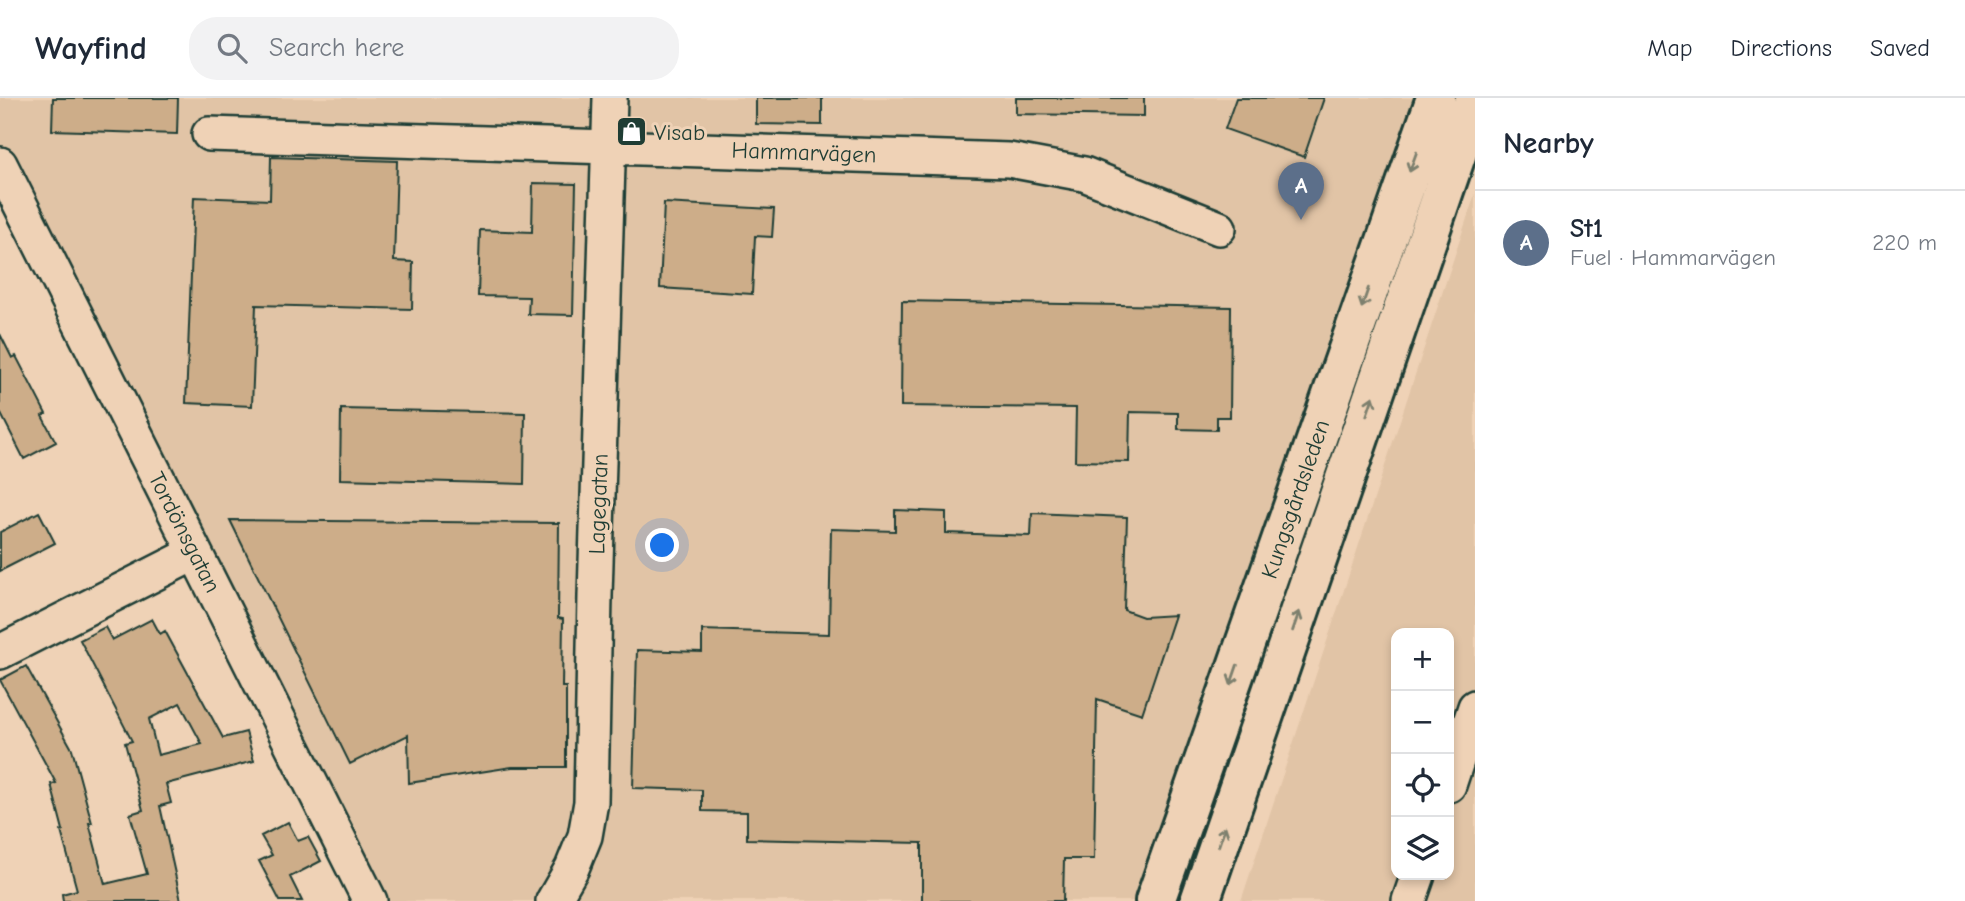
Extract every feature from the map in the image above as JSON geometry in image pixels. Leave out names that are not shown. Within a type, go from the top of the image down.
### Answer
[{"type":"main road","name":"Kungsgårdsleden","points":[[1155,901],[1436,98]]},
{"type":"main road","name":"Kungsgårdsleden","points":[[1200,901],[1475,100]]},
{"type":"street","name":"Lagegatan","points":[[553,901],[583,844],[591,802],[610,98]]},
{"type":"street","name":"Hammarvägen","points":[[209,134],[1009,159],[1084,174],[1219,228]]},
{"type":"street","name":"Tordönsgatan","points":[[0,164],[370,901]]},
{"type":"street","points":[[0,652],[195,553]]},
{"type":"street","points":[[1454,770],[1475,707]]},
{"type":"street","points":[[1409,901],[1416,880]]},
{"type":"shaded area","points":[[0,98],[1432,98],[1152,901],[375,901],[0,159]]},
{"type":"shaded area","points":[[1475,194],[1475,901],[1241,901]]},
{"type":"building","points":[[53,98],[178,98],[177,134],[52,130]]},
{"type":"building","points":[[756,98],[822,98],[822,125],[756,124]]},
{"type":"building","points":[[1016,98],[1144,98],[1144,116],[1016,114]]},
{"type":"building","points":[[1236,98],[1324,98],[1304,157],[1225,129]]},
{"type":"building","points":[[271,157],[397,161],[394,261],[413,262],[412,309],[256,305],[252,406],[186,403],[194,197],[270,200]]},
{"type":"building","points":[[533,183],[576,184],[573,315],[528,314],[529,297],[478,296],[480,230],[532,232]]},
{"type":"building","points":[[664,203],[774,209],[772,237],[755,236],[752,294],[660,288]]},
{"type":"building","points":[[902,301],[1231,307],[1230,417],[1217,417],[1217,430],[1178,429],[1178,413],[1130,412],[1129,462],[1075,461],[1076,408],[901,406]]},
{"type":"building","points":[[0,334],[12,358],[16,356],[46,414],[42,416],[56,442],[24,459],[0,412]]},
{"type":"building","points":[[341,409],[525,413],[524,484],[340,479]]},
{"type":"building","points":[[895,510],[946,512],[946,533],[1031,536],[1032,513],[1127,517],[1124,610],[1143,617],[1175,615],[1142,714],[1097,699],[1094,859],[1064,859],[1063,901],[922,901],[922,843],[747,839],[747,812],[702,811],[702,790],[633,788],[637,650],[702,652],[702,630],[829,634],[831,529],[895,531]]},
{"type":"building","points":[[39,512],[55,543],[0,571],[0,532]]},
{"type":"building","points":[[230,520],[559,523],[558,618],[563,619],[562,687],[566,687],[566,767],[512,767],[409,783],[408,735],[350,764]]},
{"type":"building","points":[[152,619],[160,634],[165,631],[223,738],[246,732],[254,761],[166,784],[171,803],[160,806],[181,901],[63,901],[62,894],[77,890],[51,784],[56,783],[0,680],[26,666],[72,749],[105,884],[147,874],[130,814],[143,810],[125,743],[132,741],[80,640],[105,627],[112,640]],"holes":[[[180,703],[202,744],[158,755],[149,719]]]},
{"type":"building","points":[[288,822],[298,841],[308,837],[321,861],[290,877],[302,901],[280,901],[259,861],[272,855],[261,836]]},
{"type":"place","name":"Visab","points":[[631,132]]},
{"type":"place","name":"St1","points":[[1301,220]]}]
